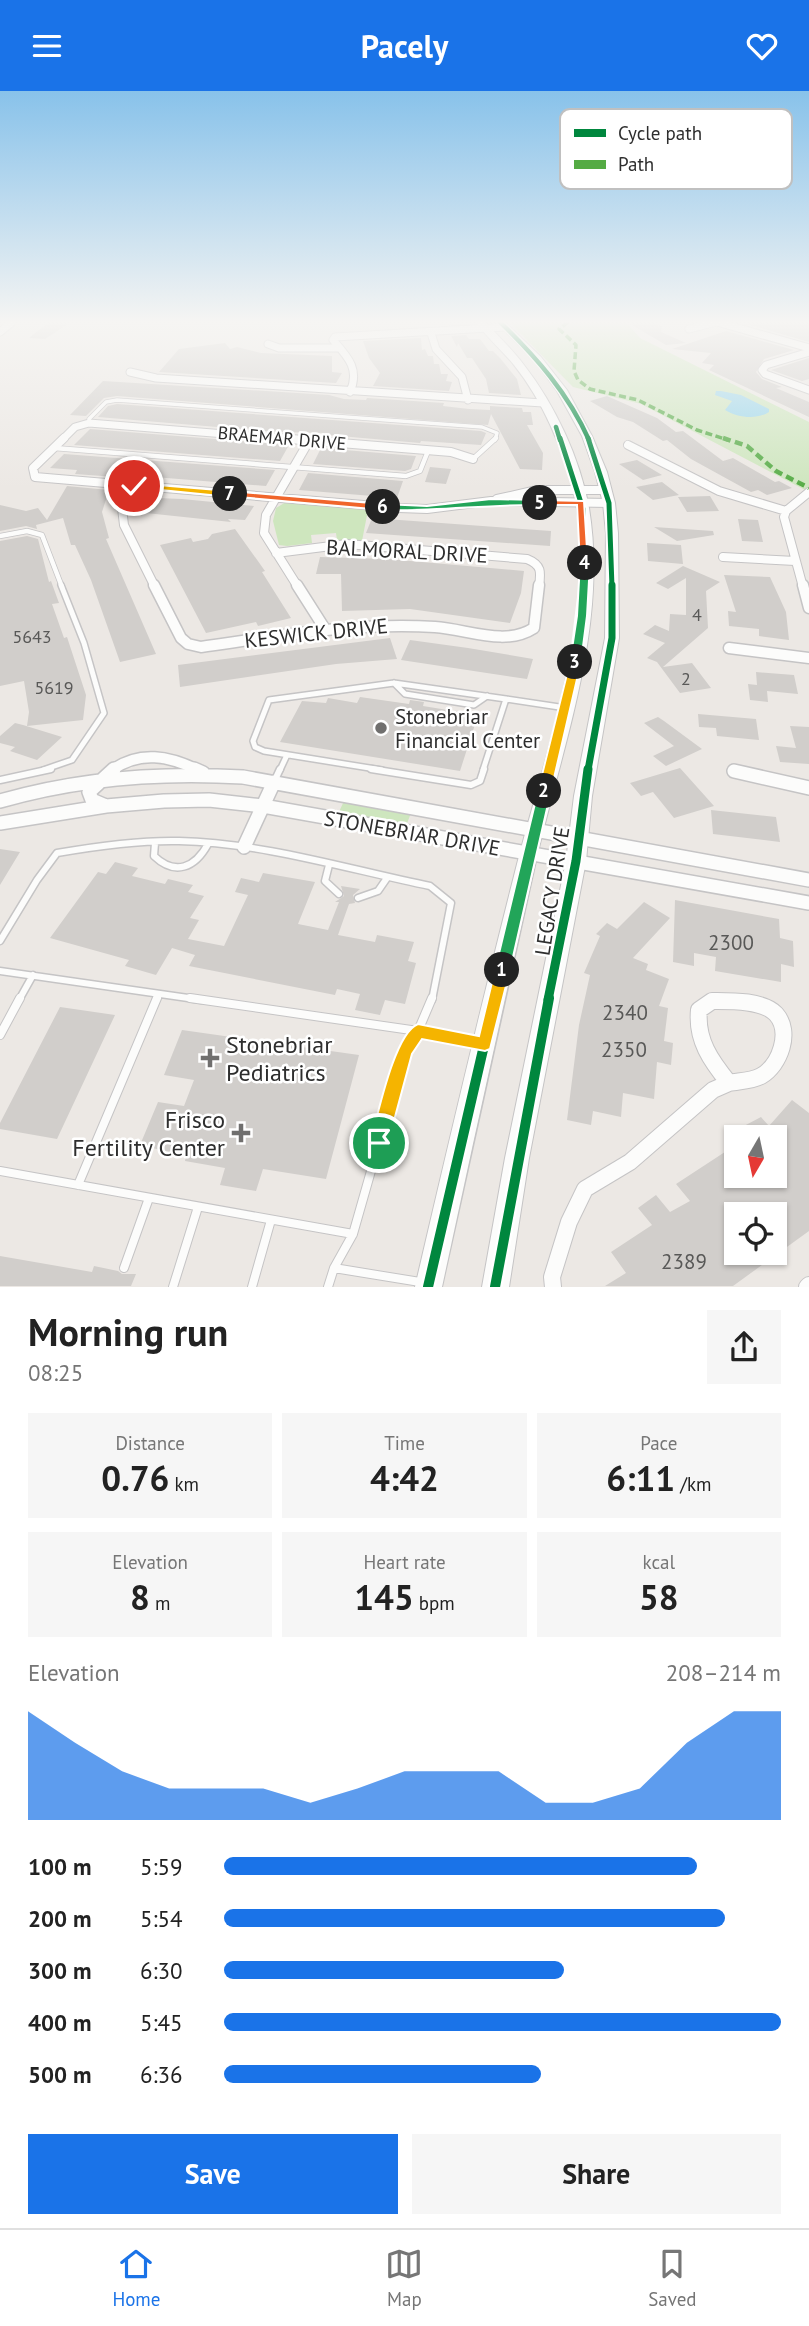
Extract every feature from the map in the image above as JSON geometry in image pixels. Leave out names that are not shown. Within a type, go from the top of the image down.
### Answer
[{"type":"main road","name":"LEGACY DRIVE","points":[[433,1286],[534,830],[566,708],[582,616],[585,567],[579,496],[556,427],[534,403],[525,378]]},
{"type":"main road","name":"LEGACY DRIVE","points":[[495,1286],[517,1158],[576,861],[583,796],[612,638],[612,533],[607,496],[587,436],[551,378]]},
{"type":"street","points":[[155,378],[534,403]]},
{"type":"street","points":[[349,392],[355,378]]},
{"type":"street","points":[[462,378],[468,400]]},
{"type":"street","points":[[775,378],[809,390]]},
{"type":"street","points":[[89,423],[75,427],[33,468],[35,477],[427,509],[491,502],[607,496]]},
{"type":"street","name":"BRAEMAR DRIVE","points":[[89,423],[451,452],[474,459]]},
{"type":"street","points":[[309,441],[274,498],[266,515],[264,533],[325,629]]},
{"type":"street","points":[[628,446],[653,453],[696,480],[741,500],[786,511]]},
{"type":"street","name":"KESWICK DRIVE","points":[[134,486],[122,508],[124,525],[181,638],[188,644],[201,647],[325,629],[407,624],[515,637],[527,635]]},
{"type":"street","points":[[491,502],[520,492],[607,496]]},
{"type":"street","points":[[786,511],[809,492]]},
{"type":"street","points":[[786,511],[786,524],[809,608]]},
{"type":"street","name":"BALMORAL DRIVE","points":[[276,553],[348,544],[516,558],[537,563],[541,570],[534,628],[527,635]]},
{"type":"street","points":[[723,557],[796,561]]},
{"type":"street","points":[[729,648],[809,658]]},
{"type":"street","name":"STONEBRIAR DRIVE","points":[[98,781],[125,760],[149,755],[180,760],[205,774]]},
{"type":"street","points":[[734,771],[787,785],[809,787]]},
{"type":"street","name":"STONEBRIAR DRIVE","points":[[0,801],[50,787],[205,774],[274,782],[809,880]]},
{"type":"street","points":[[98,781],[89,792],[92,800],[106,806]]},
{"type":"street","points":[[244,847],[274,782]]},
{"type":"street","name":"STONEBRIAR DRIVE","points":[[0,823],[106,806],[209,800],[262,806],[809,903]]},
{"type":"street","points":[[553,1286],[552,1277],[569,1222],[584,1189],[630,1162],[713,1090],[729,1083],[758,1078],[771,1069],[784,1040],[782,1022],[775,1013],[758,1006],[722,1000],[712,1001],[699,1010],[698,1027],[702,1045],[729,1083]]},
{"type":"lane","points":[[89,423],[106,402],[117,400],[482,427],[498,433],[495,441],[474,459]]},
{"type":"lane","points":[[54,448],[406,476],[420,471],[428,451]]},
{"type":"lane","points":[[0,536],[24,531],[36,531],[42,535],[84,643],[103,713],[72,760],[58,767],[0,780]]},
{"type":"lane","points":[[506,699],[480,781],[471,785],[264,751],[255,747],[253,741],[269,700],[394,683],[486,696],[506,699],[566,708]]},
{"type":"lane","points":[[394,683],[405,694],[474,705],[486,696]]},
{"type":"lane","points":[[274,782],[287,755]]},
{"type":"lane","points":[[0,940],[57,853],[91,847],[180,841],[244,847],[430,886],[451,903],[433,997],[405,1052],[353,1234],[334,1268],[328,1286]]},
{"type":"lane","points":[[155,843],[154,856],[162,866],[174,869],[190,867],[197,863],[208,844]]},
{"type":"lane","points":[[329,865],[325,881],[339,894]]},
{"type":"lane","points":[[358,898],[378,891],[387,878]]},
{"type":"lane","points":[[0,971],[418,1031],[485,1044]]},
{"type":"lane","points":[[0,1035],[33,975]]},
{"type":"lane","points":[[78,1185],[159,994]]},
{"type":"lane","points":[[0,1171],[353,1234]]},
{"type":"lane","points":[[124,1268],[149,1198]]},
{"type":"lane","points":[[173,1286],[198,1207]]},
{"type":"lane","points":[[252,1286],[271,1220]]},
{"type":"lane","points":[[334,1268],[433,1286]]},
{"type":"green space","points":[[564,378],[720,378],[809,422],[809,492],[641,404],[573,387]]},
{"type":"green space","points":[[286,502],[368,510],[362,541],[337,540],[336,533],[311,535],[312,543],[279,545],[273,521],[276,508]]},
{"type":"green space","points":[[344,801],[411,813],[406,826],[338,814]]},
{"type":"water","points":[[716,391],[741,395],[769,409],[769,412],[753,417],[730,413],[725,410],[732,401],[715,395]]},
{"type":"building","points":[[253,378],[339,378],[336,383]]},
{"type":"building","points":[[377,378],[447,378],[446,381],[452,382],[449,391],[373,386]]},
{"type":"building","points":[[516,378],[521,395],[489,393],[486,379]]},
{"type":"building","points":[[726,378],[761,378],[782,387],[776,388],[809,402],[809,417]]},
{"type":"building","points":[[103,381],[329,395],[344,399],[444,403],[443,406],[469,409],[490,410],[490,406],[522,408],[523,412],[531,412],[533,425],[527,425],[543,453],[542,470],[520,469],[491,414],[488,425],[117,396],[104,398],[86,416],[70,415]]},
{"type":"building","points":[[607,396],[657,418],[676,432],[683,431],[723,461],[733,458],[775,482],[779,481],[792,488],[767,495],[758,490],[751,492],[691,459],[667,440],[663,441],[633,422],[617,417],[590,401]]},
{"type":"building","points":[[117,404],[486,433],[481,445],[420,443],[328,435],[329,433],[277,432],[98,417],[108,406]]},
{"type":"building","points":[[90,429],[289,445],[280,461],[74,445]]},
{"type":"building","points":[[321,448],[416,456],[411,469],[405,471],[313,464]]},
{"type":"building","points":[[64,454],[275,470],[266,486],[117,474],[116,477],[75,474],[77,470],[50,468]]},
{"type":"building","points":[[637,460],[662,475],[643,480],[619,464]]},
{"type":"building","points":[[430,467],[451,469],[446,484],[425,482]]},
{"type":"building","points":[[308,473],[403,481],[397,498],[299,490]]},
{"type":"building","points":[[662,482],[679,495],[653,500],[636,487]]},
{"type":"building","points":[[67,486],[109,490],[102,512],[109,538],[106,539],[156,654],[120,662],[91,580],[75,545],[71,545],[63,518],[36,525],[37,529],[26,526],[0,531],[0,505],[26,511],[38,508],[47,520]]},
{"type":"building","points":[[710,496],[719,511],[687,512],[678,497]]},
{"type":"building","points":[[157,498],[254,506],[245,520],[228,519],[231,522],[146,513]]},
{"type":"building","points":[[372,518],[551,531],[550,546],[366,533]]},
{"type":"building","points":[[738,519],[758,520],[763,542],[742,541]]},
{"type":"building","points":[[654,527],[713,531],[714,535],[677,541]]},
{"type":"building","points":[[235,529],[265,571],[262,572],[291,618],[258,626],[256,622],[206,633],[160,545],[191,538],[193,542],[208,539],[212,534]]},
{"type":"building","points":[[27,536],[38,539],[49,582],[51,581],[59,603],[52,604],[64,638],[67,637],[86,695],[83,720],[27,726],[29,712],[24,681],[0,686],[0,541]]},
{"type":"building","points":[[647,543],[681,545],[683,564],[648,561]]},
{"type":"building","points":[[320,557],[388,559],[524,571],[521,593],[510,623],[410,609],[342,611],[341,574],[316,574]]},
{"type":"building","points":[[683,566],[720,582],[706,591],[708,628],[663,667],[692,663],[711,688],[680,693],[657,662],[647,658],[665,643],[643,634],[655,625],[669,631],[670,614],[686,615],[686,578],[668,589],[656,583]]},
{"type":"building","points":[[724,575],[770,577],[786,612],[789,640],[759,636],[759,629],[729,626],[728,611],[736,612]]},
{"type":"building","points":[[390,638],[397,659],[336,664],[180,687],[178,665]]},
{"type":"building","points":[[410,640],[533,659],[527,679],[401,660]]},
{"type":"building","points":[[756,672],[794,675],[798,694],[767,691],[768,702],[750,700],[748,684],[757,685]]},
{"type":"building","name":"Stonebriar Financial Center","points":[[360,697],[409,704],[410,700],[424,702],[423,706],[478,715],[460,771],[280,742],[302,701],[326,703],[328,698],[357,703]]},
{"type":"building","points":[[698,714],[756,719],[759,740],[717,736],[716,728],[699,727]]},
{"type":"building","points":[[658,717],[702,749],[666,766],[653,756],[674,746],[644,723]]},
{"type":"building","points":[[15,723],[62,737],[37,760],[10,751],[15,747],[0,743],[0,736]]},
{"type":"building","points":[[790,726],[809,727],[809,764],[780,762],[776,746],[796,748]]},
{"type":"building","points":[[680,768],[714,806],[674,818],[653,792],[641,796],[630,783]]},
{"type":"building","points":[[711,810],[776,817],[780,842],[713,834]]},
{"type":"building","points":[[0,849],[20,852],[0,885]]},
{"type":"building","points":[[115,862],[138,868],[132,876],[165,884],[168,879],[193,885],[188,892],[204,896],[190,918],[199,920],[188,939],[224,946],[248,895],[235,892],[241,878],[259,882],[263,873],[315,882],[298,924],[328,930],[339,902],[335,902],[344,896],[341,886],[360,889],[353,895],[355,903],[349,904],[338,935],[375,942],[377,935],[414,942],[408,961],[416,963],[405,1004],[385,1000],[380,1015],[355,1010],[360,994],[337,989],[335,995],[189,966],[195,955],[172,948],[156,975],[125,966],[129,960],[50,938],[98,872],[106,874]]},
{"type":"building","points":[[675,900],[779,919],[780,938],[793,941],[794,967],[781,964],[781,982],[715,971],[716,957],[694,953],[694,966],[673,962]]},
{"type":"building","points":[[644,902],[670,918],[633,958],[648,964],[646,970],[669,979],[659,1006],[668,1008],[664,1041],[673,1043],[671,1065],[657,1062],[654,1099],[623,1093],[621,1117],[593,1111],[591,1125],[567,1120],[579,1025],[590,975],[584,973],[600,936],[596,934],[607,923],[617,929]]},
{"type":"building","points":[[60,1007],[115,1015],[57,1139],[0,1129],[0,1123]]},
{"type":"building","points":[[182,1030],[359,1055],[326,1179],[263,1169],[256,1191],[220,1185],[225,1168],[185,1161],[186,1156],[140,1145],[158,1102],[184,1106],[194,1080],[164,1075]]},
{"type":"building","points":[[792,1100],[809,1113],[809,1231],[787,1247],[787,1202],[724,1202],[724,1265],[762,1265],[733,1286],[605,1286],[626,1273],[611,1252],[652,1225],[638,1208],[656,1195],[670,1212],[690,1201],[676,1184],[724,1153],[724,1188],[788,1188],[788,1125],[770,1125]]},
{"type":"building","points":[[761,1117],[768,1125],[746,1125]]},
{"type":"building","points":[[0,1256],[92,1272],[94,1266],[122,1274],[136,1274],[131,1286],[0,1286]]},
{"type":"marked path","points":[[577,378],[590,389],[638,400],[697,430],[747,446],[776,471],[809,488]]},
{"type":"cycle path","points":[[495,1287],[517,1158],[576,861],[583,796],[612,638],[612,533],[609,503],[587,436],[553,378]]},
{"type":"cycle path","points":[[428,1287],[534,830],[572,683],[582,616],[585,567],[583,509],[556,427]]},
{"type":"place","name":"Stonebriar Financial Center","points":[[381,728]]},
{"type":"place","name":"Stonebriar Pediatrics","points":[[210,1058]]},
{"type":"place","name":"Frisco Fertility Center","points":[[241,1133]]},
{"type":"route","points":[[134,486],[399,508],[427,509],[491,502],[581,503],[585,567],[582,616],[572,683],[534,830],[485,1044],[418,1031],[405,1052],[379,1143]]}]
